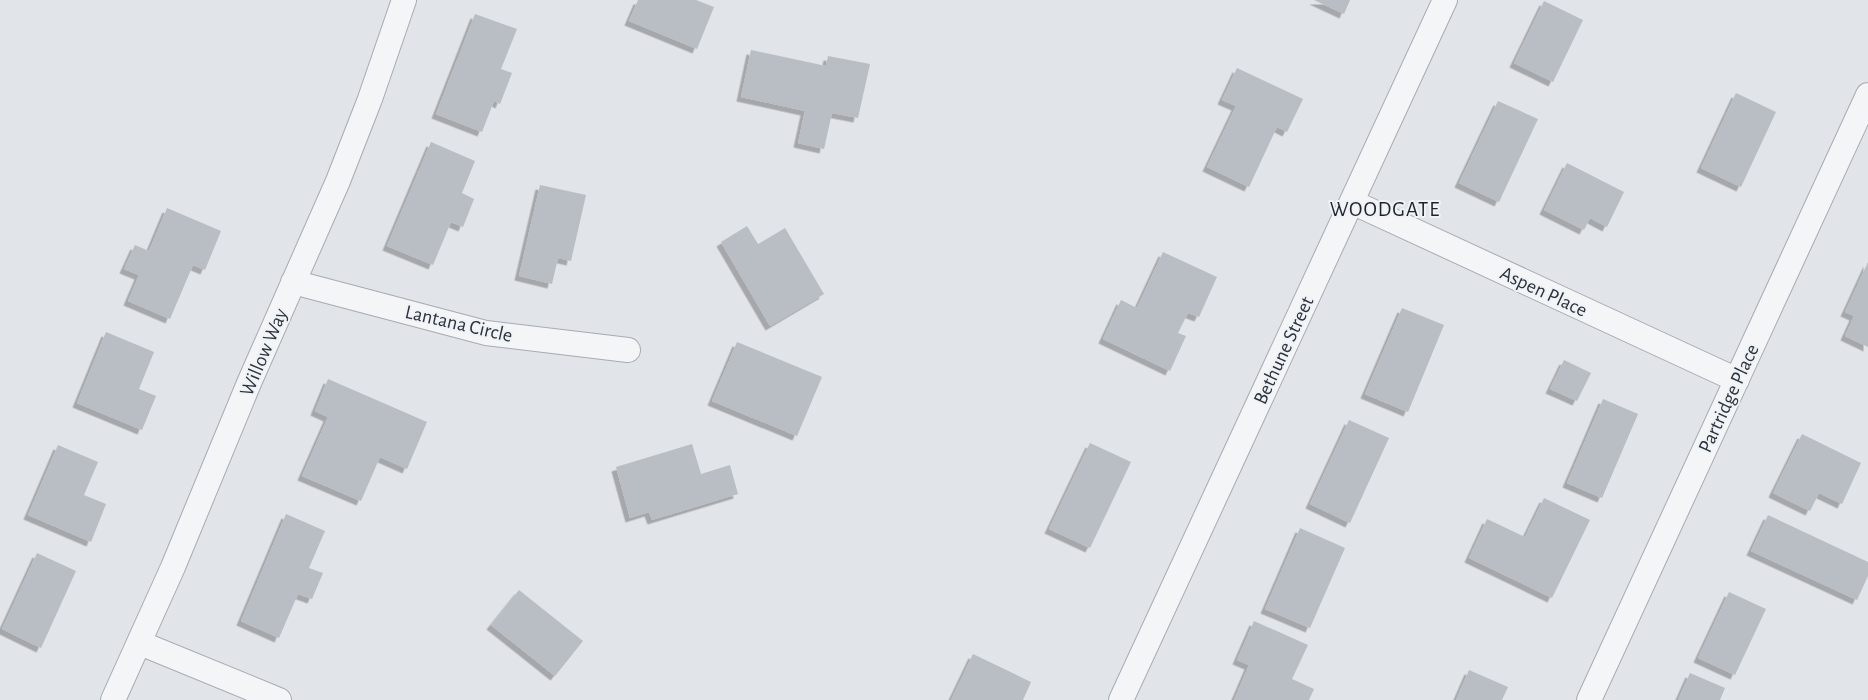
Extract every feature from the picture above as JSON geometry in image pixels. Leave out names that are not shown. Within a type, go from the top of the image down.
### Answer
[{"type":"street","name":"Willow Way","points":[[113,700],[173,567],[249,383],[338,181],[360,126],[404,0]]},
{"type":"street","name":"Bethune Street","points":[[1121,700],[1445,0]]},
{"type":"street","name":"Partridge Place","points":[[1589,700],[1868,95]]},
{"type":"street","name":"Aspen Place","points":[[1352,202],[1736,380]]},
{"type":"street","name":"Lantana Circle","points":[[293,282],[486,333],[628,350]]},
{"type":"street","points":[[140,642],[279,700]]},
{"type":"building","points":[[638,0],[696,0],[714,7],[697,49],[629,21]]},
{"type":"building","points":[[1314,0],[1350,0],[1344,14]]},
{"type":"building","points":[[1544,1],[1583,20],[1553,82],[1514,63]]},
{"type":"building","points":[[475,14],[517,29],[501,69],[512,73],[500,104],[494,101],[482,132],[436,114]]},
{"type":"building","points":[[751,50],[826,66],[828,56],[870,64],[858,118],[832,113],[824,149],[798,143],[805,111],[741,97]]},
{"type":"building","points":[[1237,68],[1303,99],[1287,132],[1277,127],[1249,187],[1207,167],[1236,106],[1222,100]]},
{"type":"building","points":[[1736,93],[1776,112],[1741,187],[1701,168]]},
{"type":"building","points":[[1498,101],[1538,119],[1499,202],[1459,183]]},
{"type":"building","points":[[431,142],[475,161],[462,193],[474,199],[463,227],[451,222],[433,265],[387,246]]},
{"type":"building","points":[[1567,163],[1624,192],[1607,227],[1590,218],[1584,230],[1544,210]]},
{"type":"building","points":[[540,185],[586,195],[571,261],[558,258],[552,284],[519,276]]},
{"type":"building","points":[[167,208],[221,231],[205,270],[193,265],[170,319],[128,301],[139,275],[124,269],[135,245],[149,251]]},
{"type":"building","points":[[747,226],[758,244],[785,228],[824,294],[770,326],[721,242]]},
{"type":"building","points":[[1163,252],[1217,277],[1199,317],[1188,313],[1178,333],[1186,336],[1170,371],[1103,339],[1121,300],[1137,308]]},
{"type":"building","points":[[1868,262],[1868,347],[1845,336],[1854,316],[1845,312]]},
{"type":"building","points":[[1402,308],[1444,325],[1408,412],[1365,394]]},
{"type":"building","points":[[106,332],[154,352],[139,389],[156,396],[142,430],[77,403]]},
{"type":"building","points":[[737,342],[822,377],[797,436],[712,401]]},
{"type":"building","points":[[1564,360],[1591,373],[1577,401],[1550,389]]},
{"type":"building","points":[[328,379],[427,422],[407,469],[380,457],[361,501],[302,476],[328,417],[315,411]]},
{"type":"building","points":[[1603,399],[1638,414],[1602,498],[1567,483]]},
{"type":"building","points":[[1349,420],[1389,438],[1350,523],[1310,504]]},
{"type":"building","points":[[1802,434],[1861,463],[1842,504],[1819,493],[1810,511],[1773,493]]},
{"type":"building","points":[[1090,443],[1131,462],[1090,548],[1049,529]]},
{"type":"building","points":[[692,444],[701,474],[730,465],[738,494],[652,520],[649,512],[630,518],[616,467]]},
{"type":"building","points":[[58,445],[98,462],[84,495],[106,504],[91,542],[28,515]]},
{"type":"building","points":[[1544,498],[1590,520],[1552,598],[1469,558],[1487,519],[1525,537]]},
{"type":"building","points":[[286,514],[325,531],[309,568],[323,573],[312,599],[298,594],[279,638],[241,621]]},
{"type":"building","points":[[1768,515],[1868,562],[1868,576],[1857,600],[1751,551]]},
{"type":"building","points":[[1300,528],[1345,548],[1310,628],[1265,609]]},
{"type":"building","points":[[37,553],[76,571],[41,648],[2,629]]},
{"type":"building","points":[[519,590],[583,641],[555,676],[491,625]]},
{"type":"building","points":[[1729,592],[1766,609],[1735,675],[1698,658]]},
{"type":"building","points":[[1254,621],[1308,645],[1292,679],[1314,689],[1309,700],[1234,700],[1249,665],[1237,660]]},
{"type":"building","points":[[973,654],[1031,682],[1023,700],[951,700]]},
{"type":"building","points":[[1469,670],[1508,687],[1502,700],[1456,700]]},
{"type":"building","points":[[1690,673],[1725,688],[1720,700],[1678,700]]},
{"type":"district","name":"WOODGATE","points":[[1385,209]]}]
